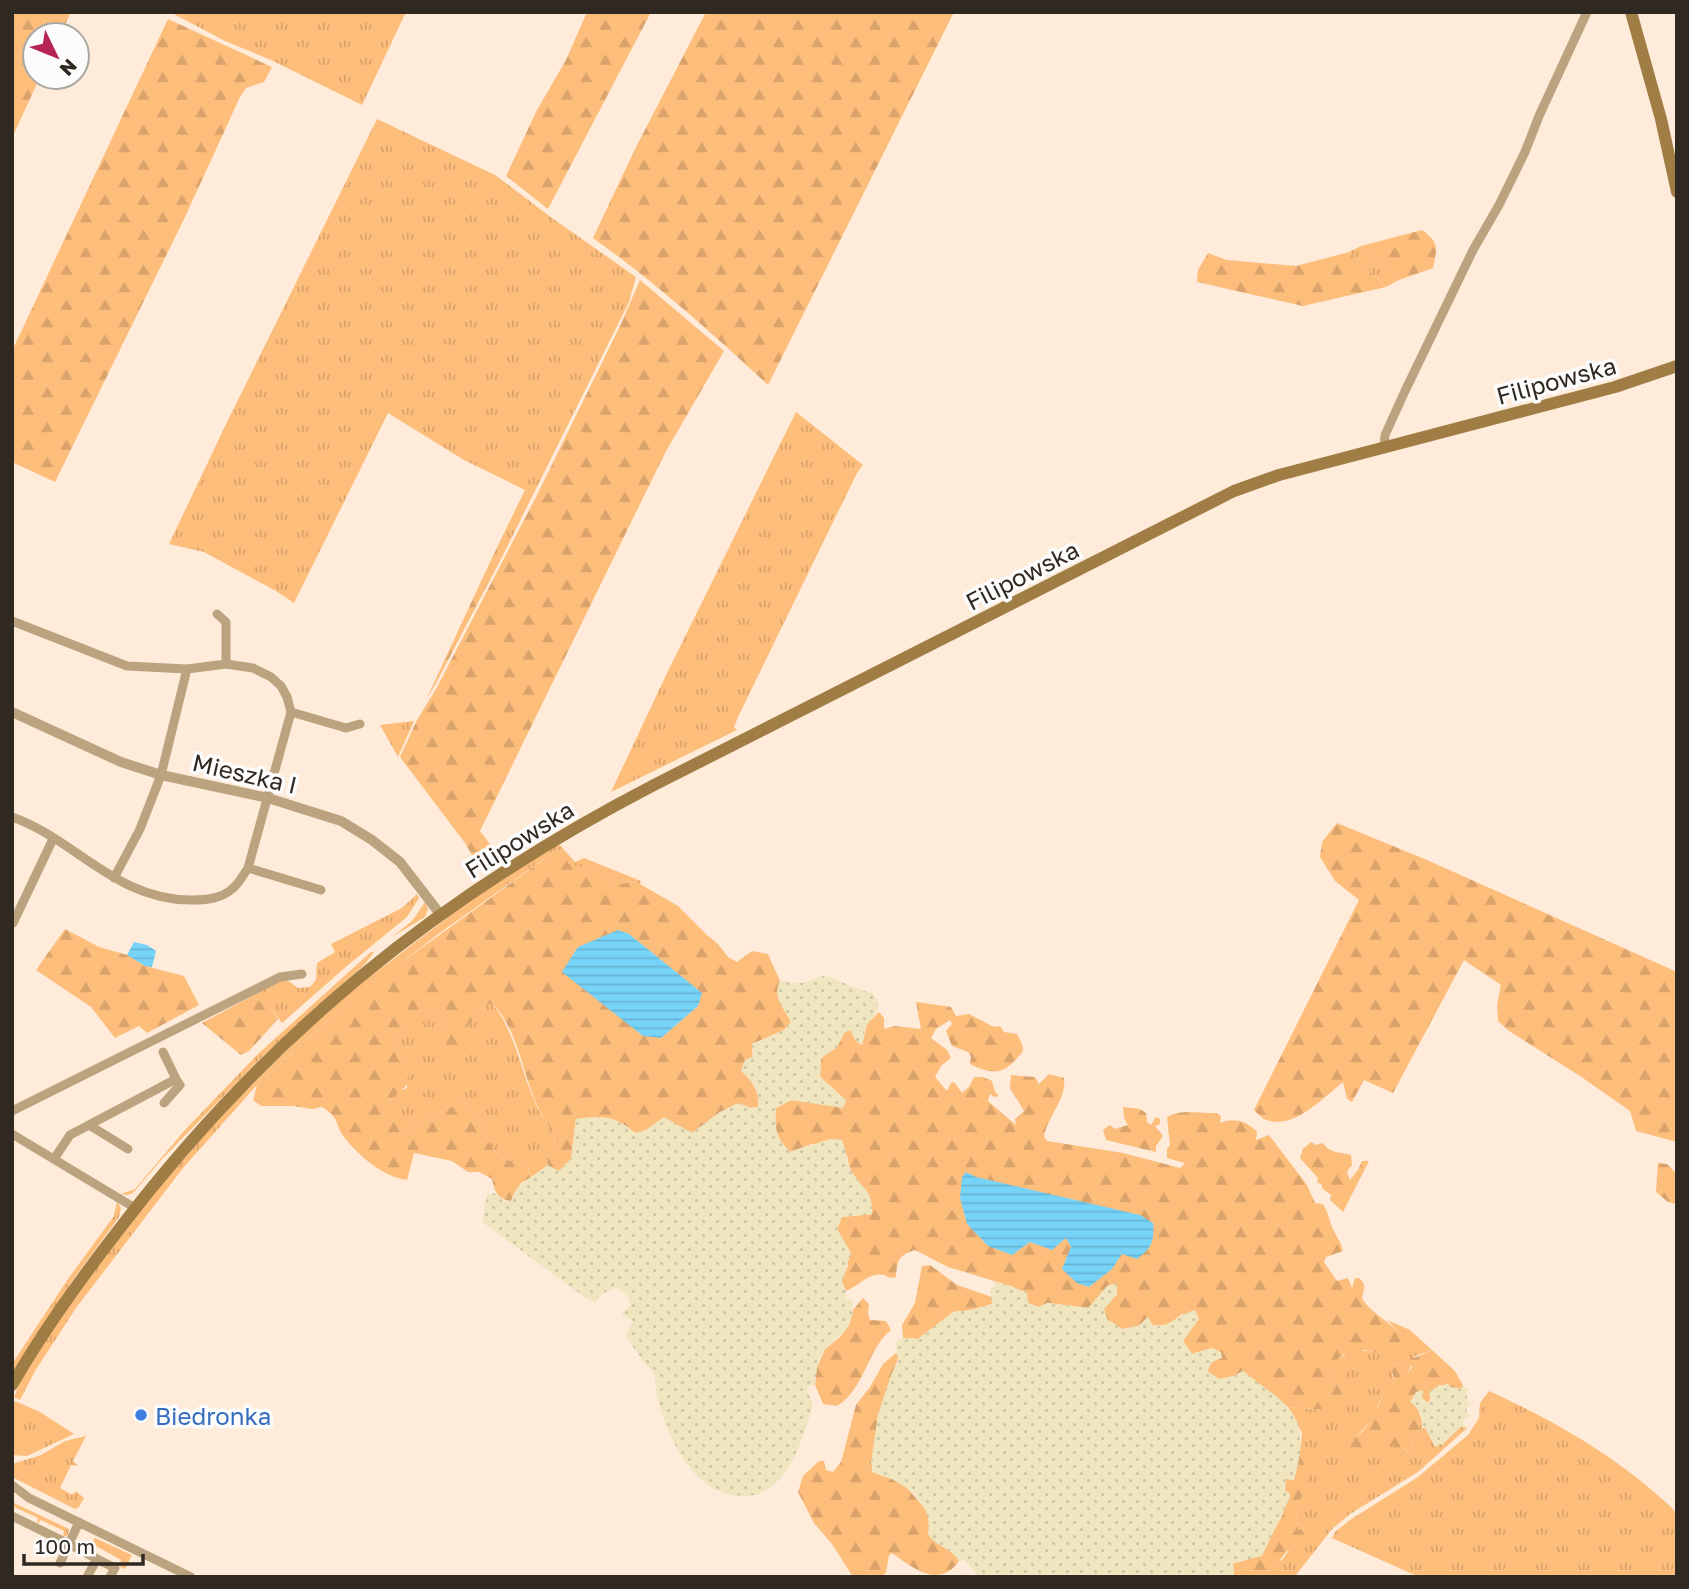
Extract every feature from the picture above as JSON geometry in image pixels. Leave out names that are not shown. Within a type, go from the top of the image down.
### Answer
[{"type":"main road","points":[[1631,12],[1658,109],[1677,192]]},
{"type":"main road","name":"Filipowska","points":[[1663,370],[1677,361]]},
{"type":"main road","name":"Filipowska","points":[[12,1385],[67,1298],[178,1153],[272,1055],[376,962],[440,914],[530,854],[609,809],[1206,505],[1264,480],[1615,387],[1677,366]]},
{"type":"street","points":[[1384,448],[1385,435],[1405,391],[1473,250],[1525,152],[1587,12]]},
{"type":"street","points":[[217,614],[226,622],[226,664]]},
{"type":"street","points":[[12,622],[127,666],[187,669],[226,664],[253,668],[271,677],[284,691],[291,712],[248,868],[234,888],[226,894],[203,900],[179,900],[140,890],[114,878],[33,824],[12,817]]},
{"type":"street","points":[[114,878],[140,829],[161,775],[187,669]]},
{"type":"street","name":"Mieszka I","points":[[12,712],[121,762],[161,775],[268,798],[341,821],[400,862],[440,914]]},
{"type":"street","points":[[291,712],[346,728],[360,724]]},
{"type":"street","points":[[13,923],[53,839]]},
{"type":"street","points":[[248,868],[321,890]]},
{"type":"street","points":[[12,1111],[280,977],[302,974]]},
{"type":"street","points":[[163,1052],[180,1085],[164,1102]]},
{"type":"street","points":[[54,1159],[70,1135],[176,1079]]},
{"type":"street","points":[[89,1125],[128,1149]]},
{"type":"street","points":[[12,1134],[135,1208]]},
{"type":"street","points":[[12,1485],[29,1498]]},
{"type":"street","points":[[12,1493],[29,1498],[191,1577]]},
{"type":"street","points":[[12,1516],[115,1567],[110,1577]]},
{"type":"street","points":[[60,1563],[79,1522]]},
{"type":"street","points":[[87,1577],[97,1559]]},
{"type":"green space","points":[[12,12],[71,12],[67,21],[21,21],[21,91],[34,91],[12,138]]},
{"type":"green space","points":[[170,12],[406,12],[362,105],[271,60],[225,41]]},
{"type":"green space","points":[[587,12],[651,12],[548,209],[506,176],[537,110],[566,60]]},
{"type":"green space","points":[[706,12],[954,12],[768,385],[683,308],[593,238],[635,149]]},
{"type":"green space","points":[[168,19],[272,67],[264,82],[246,88],[240,97],[185,217],[55,482],[12,462],[12,351]]},
{"type":"green space","points":[[377,119],[495,175],[636,277],[629,302],[502,557],[490,562],[525,490],[464,460],[388,413],[294,603],[204,552],[169,544]]},
{"type":"green space","points":[[1422,230],[1436,246],[1433,268],[1399,280],[1361,246]]},
{"type":"green space","points":[[1361,246],[1399,280],[1386,287],[1349,252]]},
{"type":"green space","points":[[1349,252],[1386,287],[1303,306],[1197,282],[1198,270],[1208,253],[1227,260],[1296,266]]},
{"type":"green space","points":[[640,280],[724,351],[665,453],[480,831],[495,851],[476,862],[465,843],[400,757],[535,499]]},
{"type":"green space","points":[[796,412],[863,465],[739,715],[734,727],[737,730],[611,792],[668,671]]},
{"type":"green space","points":[[502,557],[435,685],[426,700],[490,562]]},
{"type":"green space","points":[[414,721],[398,757],[380,725]]},
{"type":"green space","points":[[1337,823],[1427,860],[1677,972],[1677,1142],[1636,1131],[1630,1111],[1509,1031],[1498,1021],[1497,1005],[1501,985],[1464,960],[1393,1093],[1364,1080],[1352,1102],[1347,1099],[1343,1082],[1308,1110],[1288,1120],[1267,1120],[1257,1113],[1254,1110],[1359,900],[1335,881],[1320,857],[1322,842]]},
{"type":"green space","points":[[560,845],[575,862],[584,858],[641,881],[640,884],[619,884],[592,869],[575,867],[568,863],[558,849],[437,935],[333,1016],[257,1085],[183,1168],[76,1308],[35,1371],[20,1400],[14,1397],[21,1379],[60,1315],[193,1143],[333,1005],[472,899],[554,846]]},
{"type":"green space","points":[[558,849],[564,852],[568,863],[592,869],[619,884],[640,884],[678,906],[728,957],[737,962],[752,951],[768,954],[780,981],[779,998],[791,1022],[784,1030],[752,1044],[758,1107],[720,1112],[692,1133],[680,1127],[635,1133],[608,1118],[576,1119],[571,1159],[559,1172],[548,1165],[547,1158],[554,1147],[555,1133],[536,1102],[512,1033],[492,1003],[481,1008],[465,1030],[468,1038],[462,1050],[453,1045],[446,1047],[441,1041],[447,1028],[439,1016],[424,1009],[418,1010],[410,1017],[403,1033],[391,1045],[404,1057],[408,1071],[409,1083],[390,1101],[401,1117],[402,1129],[407,1131],[434,1114],[463,1102],[474,1113],[491,1146],[502,1159],[517,1162],[529,1169],[530,1178],[521,1183],[511,1201],[497,1194],[492,1179],[479,1172],[468,1172],[452,1161],[414,1153],[407,1180],[389,1175],[357,1151],[344,1137],[335,1118],[322,1107],[312,1109],[261,1106],[253,1100],[257,1085],[333,1016],[387,973]],"holes":[[[618,930],[629,934],[701,993],[698,1006],[661,1038]]]},
{"type":"green space","points":[[417,894],[419,898],[407,917],[282,1023],[270,1008],[252,996],[282,979],[298,988],[310,987],[316,980],[317,963],[335,952],[331,944],[402,908]]},
{"type":"green space","points":[[425,902],[428,909],[425,917],[392,937],[412,921]]},
{"type":"green space","points":[[65,929],[99,947],[127,955],[145,966],[184,976],[199,1005],[147,1033],[139,1026],[115,1038],[91,1007],[36,970]]},
{"type":"green space","points":[[374,952],[365,964],[262,1057],[162,1159],[133,1193],[121,1194],[135,1189],[184,1131],[259,1053]]},
{"type":"green space","points":[[252,996],[270,1008],[278,1019],[249,1051],[241,1055],[202,1023]]},
{"type":"green space","points":[[916,1002],[951,1007],[956,1016],[969,1014],[994,1027],[1000,1026],[1004,1032],[1017,1034],[1022,1044],[1023,1051],[1011,1064],[1000,1071],[986,1071],[970,1064],[971,1056],[968,1052],[952,1046],[946,1031],[952,1024],[950,1020],[936,1029],[931,1038],[947,1050],[951,1058],[941,1066],[935,1077],[947,1091],[954,1082],[962,1093],[974,1077],[992,1081],[999,1096],[990,1094],[988,1101],[1016,1125],[1015,1119],[1024,1111],[1010,1088],[1011,1075],[1035,1077],[1039,1084],[1049,1074],[1064,1078],[1063,1093],[1044,1137],[1047,1141],[1123,1153],[1180,1168],[1185,1163],[1167,1158],[1170,1145],[1167,1117],[1173,1114],[1216,1113],[1221,1116],[1220,1123],[1235,1120],[1249,1125],[1257,1132],[1256,1140],[1269,1135],[1307,1185],[1315,1203],[1323,1204],[1340,1242],[1343,1251],[1326,1257],[1324,1262],[1337,1281],[1348,1278],[1352,1288],[1355,1278],[1362,1280],[1362,1298],[1374,1312],[1401,1334],[1399,1346],[1387,1354],[1364,1350],[1355,1360],[1344,1354],[1334,1362],[1331,1375],[1342,1389],[1341,1403],[1326,1410],[1288,1407],[1243,1371],[1219,1379],[1207,1371],[1212,1362],[1212,1348],[1192,1354],[1183,1341],[1198,1319],[1182,1314],[1168,1325],[1122,1329],[1107,1319],[1104,1309],[1117,1294],[1117,1284],[1088,1308],[1048,1303],[1038,1307],[1028,1303],[1014,1287],[948,1267],[915,1250],[900,1259],[896,1277],[873,1275],[846,1291],[841,1281],[848,1266],[837,1229],[842,1217],[872,1214],[871,1200],[851,1170],[847,1155],[812,1144],[790,1152],[777,1133],[776,1108],[791,1100],[843,1107],[835,1090],[820,1077],[821,1058],[837,1047],[844,1032],[850,1030],[856,1041],[862,1045],[867,1024],[879,1012],[884,1018],[884,1029],[895,1026],[921,1029]]},
{"type":"green space","points":[[492,1003],[510,1034],[536,1103],[555,1133],[554,1147],[547,1158],[548,1165],[530,1178],[529,1169],[517,1162],[502,1159],[491,1146],[474,1113],[463,1102],[434,1114],[407,1131],[402,1129],[390,1102],[398,1092],[407,1088],[408,1074],[405,1058],[391,1045],[400,1037],[414,1013],[424,1009],[431,1011],[441,1018],[447,1028],[465,1030],[481,1008]]},
{"type":"green space","points":[[1123,1107],[1140,1109],[1146,1113],[1147,1122],[1151,1125],[1156,1117],[1160,1119],[1160,1124],[1155,1126],[1163,1136],[1156,1146],[1156,1152],[1106,1140],[1103,1130],[1110,1125],[1115,1129],[1128,1125]]},
{"type":"green space","points":[[1311,1142],[1316,1145],[1323,1143],[1332,1151],[1351,1155],[1352,1165],[1347,1172],[1350,1180],[1362,1161],[1369,1161],[1343,1212],[1330,1200],[1331,1195],[1322,1188],[1317,1182],[1318,1178],[1300,1158],[1303,1149]]},
{"type":"green space","points":[[1658,1163],[1667,1164],[1677,1174],[1677,1204],[1668,1202],[1656,1192]]},
{"type":"green space","points":[[117,1201],[121,1208],[119,1217],[72,1281],[13,1374],[12,1364],[68,1279],[114,1216]]},
{"type":"green space","points":[[930,1265],[957,1285],[992,1297],[992,1304],[953,1312],[918,1339],[903,1338],[902,1325],[915,1303],[922,1266]]},
{"type":"green space","points":[[863,1298],[869,1304],[870,1320],[886,1321],[891,1330],[876,1348],[854,1390],[846,1399],[837,1406],[823,1404],[815,1385],[817,1367],[825,1349],[840,1337],[849,1325],[853,1310]]},
{"type":"green space","points":[[1387,1320],[1410,1330],[1432,1350],[1415,1356],[1408,1373],[1403,1366],[1396,1363],[1392,1374],[1396,1386],[1381,1390],[1384,1392],[1371,1418],[1362,1431],[1351,1439],[1353,1455],[1361,1450],[1380,1450],[1381,1434],[1393,1445],[1409,1453],[1422,1421],[1422,1428],[1425,1427],[1434,1445],[1438,1447],[1438,1443],[1444,1443],[1461,1426],[1467,1428],[1418,1472],[1350,1514],[1332,1529],[1296,1575],[1267,1577],[1307,1527],[1298,1531],[1296,1510],[1312,1467],[1301,1443],[1302,1433],[1288,1407],[1326,1410],[1342,1389],[1331,1375],[1333,1362],[1359,1352],[1387,1353],[1401,1334]]},
{"type":"green space","points":[[1432,1350],[1455,1371],[1463,1385],[1461,1389],[1439,1385],[1428,1403],[1422,1398],[1417,1406],[1422,1421],[1409,1453],[1404,1448],[1401,1453],[1394,1451],[1393,1445],[1388,1447],[1387,1439],[1382,1435],[1380,1450],[1362,1450],[1361,1453],[1352,1455],[1347,1448],[1347,1439],[1360,1434],[1366,1427],[1384,1392],[1380,1390],[1384,1386],[1396,1386],[1390,1364],[1403,1366],[1408,1373],[1412,1367],[1409,1360]]},
{"type":"green space","points":[[896,1353],[899,1356],[878,1415],[872,1472],[903,1483],[928,1512],[928,1533],[931,1538],[959,1561],[943,1574],[926,1574],[892,1553],[889,1555],[886,1573],[881,1577],[853,1577],[832,1544],[814,1523],[798,1492],[803,1476],[819,1461],[824,1461],[826,1470],[833,1472],[841,1462],[856,1405],[883,1364]]},
{"type":"green space","points":[[1489,1391],[1538,1415],[1607,1456],[1671,1507],[1677,1514],[1677,1577],[1419,1577],[1332,1538],[1335,1532],[1350,1520],[1418,1477],[1468,1435],[1479,1418],[1480,1403]]},
{"type":"green space","points":[[15,1401],[40,1412],[74,1434],[27,1456],[12,1455],[12,1405]]},
{"type":"green space","points":[[86,1436],[73,1461],[78,1466],[71,1465],[60,1488],[72,1495],[76,1491],[84,1498],[79,1507],[75,1509],[12,1477],[12,1464],[41,1455],[65,1441]]},
{"type":"green space","points":[[1295,1444],[1303,1444],[1310,1453],[1310,1459],[1313,1456],[1315,1462],[1296,1510],[1298,1530],[1307,1527],[1308,1534],[1300,1544],[1295,1545],[1295,1549],[1287,1551],[1267,1577],[1234,1577],[1233,1563],[1244,1561],[1263,1551],[1283,1514],[1286,1478],[1292,1480]]},
{"type":"green space","points":[[12,1502],[69,1529],[68,1535],[63,1537],[64,1531],[41,1520],[37,1524],[38,1518],[12,1506]]},
{"type":"green space","points":[[95,1538],[132,1555],[125,1569],[119,1566],[121,1560],[96,1546],[93,1551],[88,1549]]},
{"type":"sand","points":[[824,976],[873,993],[878,1010],[867,1025],[862,1045],[856,1041],[850,1030],[845,1032],[837,1047],[821,1058],[820,1077],[846,1100],[843,1108],[791,1100],[776,1108],[776,1127],[779,1137],[790,1152],[830,1139],[842,1140],[851,1170],[869,1196],[872,1214],[842,1217],[837,1229],[851,1253],[842,1281],[846,1298],[853,1301],[853,1311],[846,1329],[821,1356],[815,1385],[809,1386],[807,1391],[813,1404],[799,1448],[783,1476],[772,1486],[760,1493],[745,1496],[727,1494],[711,1487],[697,1476],[676,1446],[662,1412],[653,1373],[626,1336],[633,1321],[621,1315],[631,1305],[628,1296],[616,1287],[602,1294],[595,1302],[586,1298],[482,1222],[487,1195],[495,1193],[502,1200],[511,1201],[522,1183],[548,1165],[559,1171],[571,1159],[576,1119],[607,1118],[635,1133],[646,1130],[664,1117],[692,1133],[720,1112],[738,1103],[751,1108],[758,1107],[758,1096],[754,1087],[741,1071],[745,1060],[754,1056],[752,1045],[784,1030],[791,1022],[778,998],[780,981],[803,983]]},
{"type":"sand","points":[[993,1281],[1027,1292],[1028,1303],[1038,1307],[1048,1303],[1088,1308],[1108,1285],[1117,1284],[1117,1294],[1104,1309],[1107,1319],[1122,1329],[1138,1326],[1148,1317],[1154,1327],[1161,1326],[1195,1310],[1199,1319],[1183,1341],[1192,1354],[1212,1348],[1221,1352],[1222,1358],[1212,1362],[1207,1371],[1219,1379],[1243,1371],[1285,1404],[1299,1426],[1301,1440],[1294,1480],[1286,1479],[1284,1491],[1289,1492],[1290,1497],[1262,1556],[1233,1563],[1234,1577],[979,1577],[965,1560],[959,1561],[931,1538],[928,1534],[929,1522],[921,1501],[904,1486],[873,1472],[871,1463],[878,1415],[898,1362],[896,1342],[903,1338],[918,1339],[953,1312],[992,1304],[990,1289],[995,1287]]},
{"type":"sand","points":[[1448,1383],[1450,1388],[1461,1389],[1463,1385],[1469,1388],[1466,1393],[1468,1402],[1473,1403],[1468,1405],[1466,1413],[1473,1416],[1466,1417],[1463,1423],[1467,1428],[1461,1427],[1444,1445],[1438,1444],[1437,1448],[1425,1428],[1422,1428],[1418,1410],[1410,1402],[1416,1392],[1423,1390],[1422,1398],[1428,1403],[1432,1400],[1429,1395],[1432,1390]]},
{"type":"water","points":[[618,930],[629,934],[702,993],[698,1006],[661,1038],[643,1036],[562,972],[578,947]]},
{"type":"water","points":[[134,942],[147,945],[156,951],[152,967],[145,966],[127,955]]},
{"type":"water","points":[[966,1172],[976,1177],[1140,1215],[1153,1223],[1151,1244],[1137,1259],[1122,1254],[1112,1269],[1089,1287],[1077,1283],[1062,1269],[1071,1247],[1066,1238],[1052,1250],[1030,1242],[1012,1255],[988,1246],[967,1224],[960,1198],[962,1177]]},
{"type":"place","name":"Biedronka","points":[[141,1415]]}]
